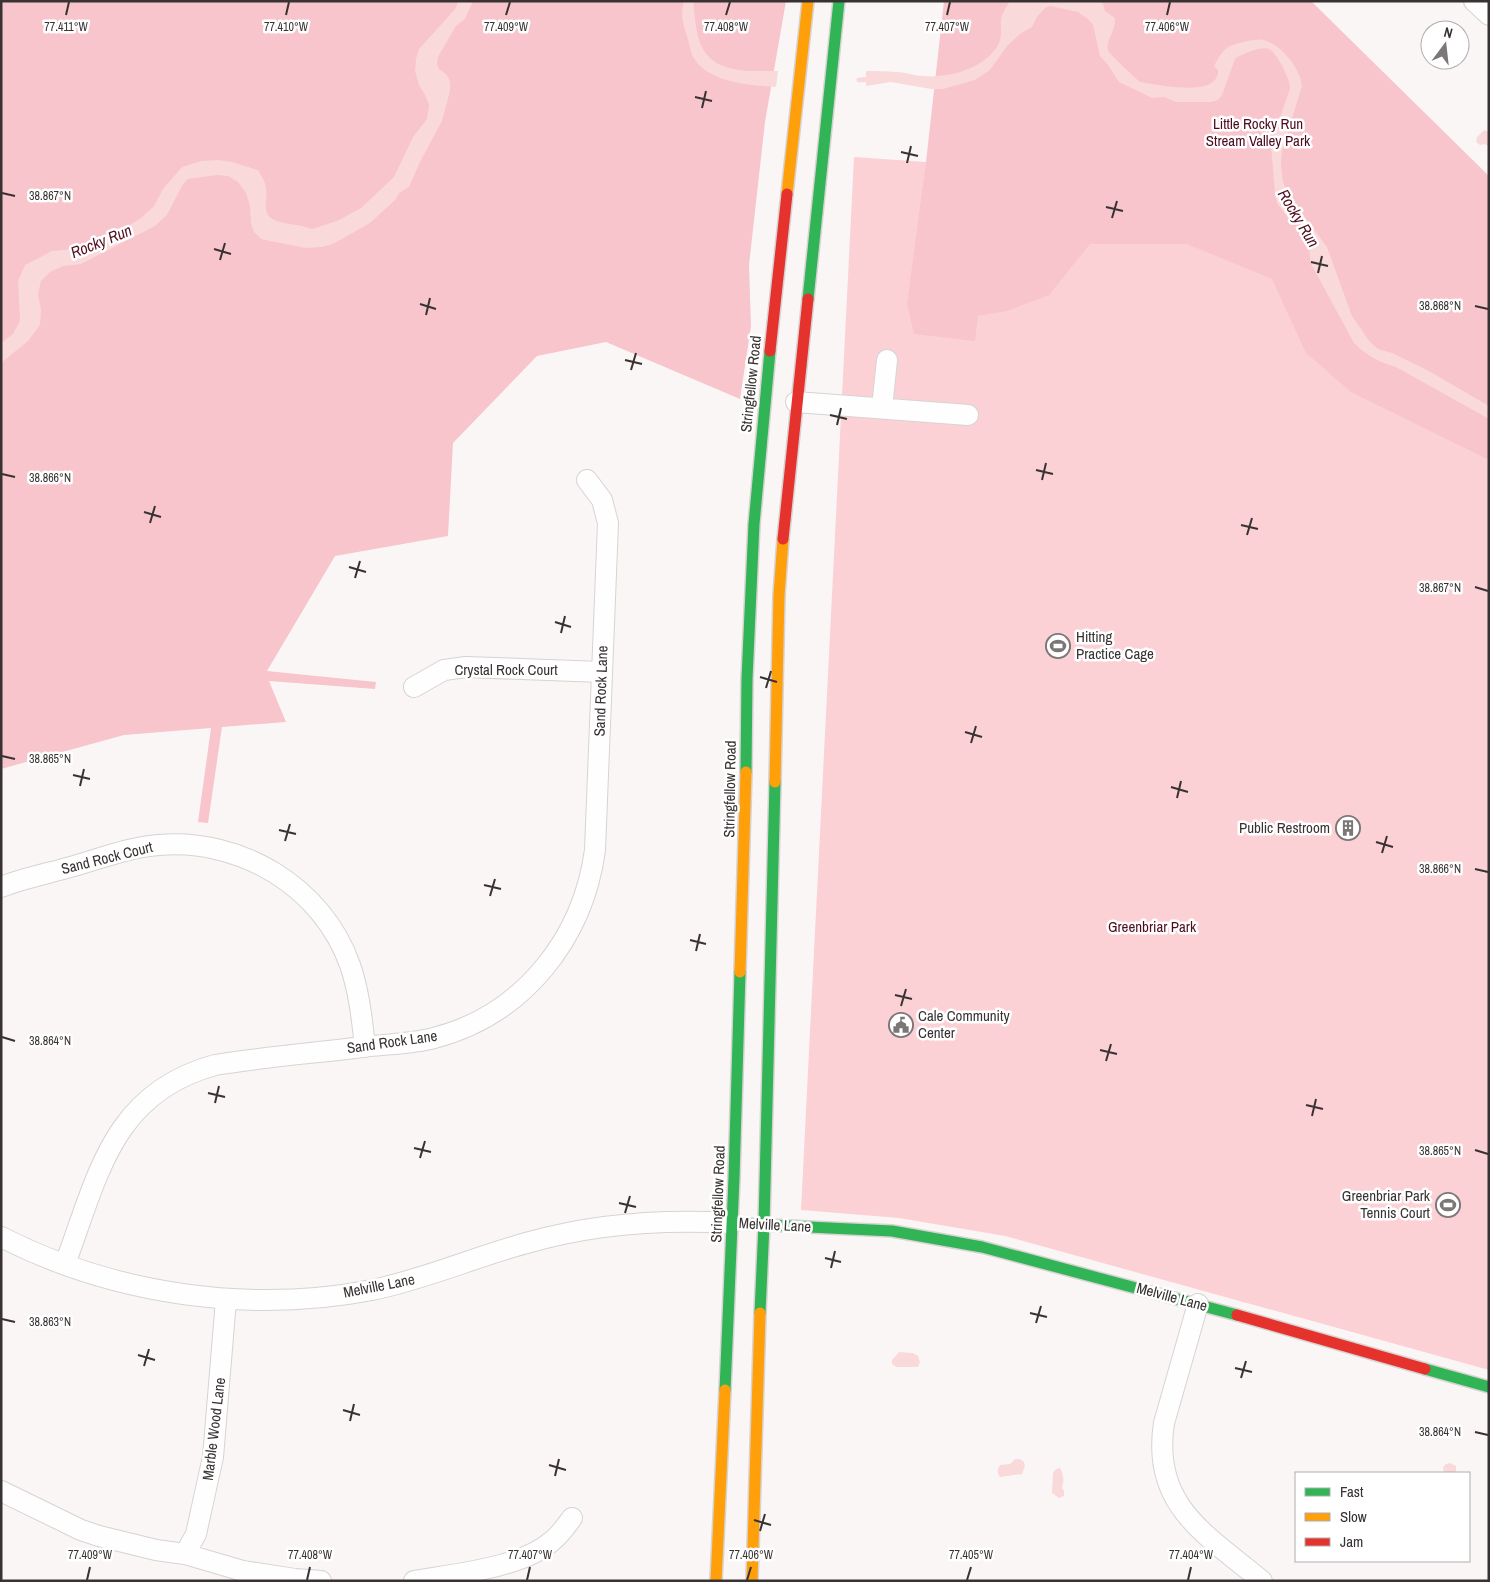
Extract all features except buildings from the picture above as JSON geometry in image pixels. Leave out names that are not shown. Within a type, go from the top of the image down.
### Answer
[{"type":"main road","name":"Stringfellow Road","points":[[716,1581],[732,1223],[744,846],[747,679],[754,524],[770,350],[808,1]]},
{"type":"main road","points":[[752,1581],[761,1264],[764,1224],[779,595],[796,402],[839,1]]},
{"type":"main road","name":"Melville Lane","points":[[732,1223],[892,1231],[937,1238],[1032,1259],[1489,1387]]},
{"type":"street","points":[[1474,1],[1489,16]]},
{"type":"street","points":[[882,408],[886,360]]},
{"type":"street","points":[[796,402],[968,415]]},
{"type":"street","name":"Sand Rock Lane","points":[[65,1264],[111,1144],[131,1115],[157,1091],[185,1075],[215,1065],[417,1042],[434,1038],[477,1022],[503,1007],[519,994],[547,965],[559,949],[580,910],[593,862],[608,523],[602,500],[587,480]]},
{"type":"street","name":"Crystal Rock Court","points":[[414,687],[444,670],[466,667],[602,672]]},
{"type":"street","name":"Sand Rock Court","points":[[1,887],[131,849],[157,845],[207,846],[244,856],[287,880],[309,900],[330,924],[344,950],[355,980],[365,1047]]},
{"type":"street","name":"Melville Lane","points":[[1,1237],[65,1264],[128,1284],[199,1298],[226,1300],[314,1298],[371,1290],[424,1278],[529,1242],[602,1226],[672,1222],[732,1223]]},
{"type":"street","name":"Marble Wood Lane","points":[[185,1554],[196,1534],[213,1457],[226,1300]]},
{"type":"street","points":[[1198,1304],[1164,1423],[1162,1441],[1163,1468],[1176,1500],[1187,1517],[1262,1581]]},
{"type":"street","points":[[1,1491],[81,1530],[156,1550],[185,1554],[243,1571],[321,1581]]},
{"type":"street","points":[[414,1581],[476,1570],[522,1558],[553,1541],[572,1518]]},
{"type":"green space","points":[[1,1],[786,1],[765,122],[749,265],[751,326],[740,399],[606,342],[537,356],[453,443],[448,536],[335,556],[267,671],[376,682],[375,689],[269,681],[286,722],[222,727],[208,823],[198,822],[211,728],[124,735],[1,769]]},
{"type":"green space","name":"Little Rocky Run Stream Valley Park","points":[[944,1],[1311,1],[1489,176],[1489,460],[1351,392],[1306,353],[1272,279],[1187,244],[1090,244],[1049,295],[1007,311],[978,316],[975,341],[914,334],[907,304],[926,162]]},
{"type":"green space","name":"Greenbriar Park","points":[[854,157],[1223,187],[1489,375],[1489,1370],[1005,1236],[899,1218],[801,1210]]},
{"type":"water","points":[[458,1],[473,1],[465,19],[456,26],[438,57],[437,64],[439,69],[447,75],[450,82],[450,91],[442,121],[409,187],[399,193],[395,200],[370,223],[333,244],[322,247],[306,248],[261,239],[254,232],[246,193],[238,182],[228,176],[217,175],[188,179],[183,184],[167,215],[155,226],[81,264],[63,266],[50,272],[41,281],[38,294],[41,310],[40,325],[28,341],[1,363],[1,343],[13,334],[20,321],[18,281],[25,265],[52,251],[73,249],[115,234],[141,218],[154,206],[163,189],[182,167],[201,161],[219,160],[258,170],[265,184],[266,210],[268,215],[281,222],[312,229],[337,221],[361,208],[394,177],[413,137],[427,119],[429,105],[419,85],[415,71],[416,59],[419,49],[456,8]]},
{"type":"water","points":[[684,1],[693,1],[698,36],[703,49],[710,58],[730,68],[778,71],[776,87],[729,81],[707,72],[692,55],[683,23],[682,10]]},
{"type":"water","name":"Rocky Run","points":[[1010,1],[1099,1],[1103,4],[1105,11],[1115,18],[1114,28],[1108,45],[1109,52],[1140,82],[1172,87],[1198,87],[1216,79],[1218,70],[1214,66],[1218,58],[1228,47],[1235,44],[1263,40],[1270,42],[1283,51],[1298,72],[1302,86],[1282,151],[1283,182],[1288,194],[1327,247],[1352,316],[1370,342],[1378,349],[1392,353],[1429,371],[1489,406],[1489,419],[1396,367],[1374,358],[1354,343],[1311,264],[1307,234],[1299,223],[1291,222],[1277,203],[1271,145],[1290,88],[1282,67],[1276,56],[1269,49],[1252,51],[1235,59],[1222,95],[1218,100],[1211,102],[1176,102],[1164,97],[1152,98],[1119,82],[1100,56],[1093,25],[1089,20],[1078,12],[1050,6],[1045,8],[1037,17],[1032,27],[1020,34],[1007,46],[990,70],[975,80],[943,89],[931,89],[891,82],[866,86],[866,71],[900,72],[920,76],[933,76],[954,73],[975,66],[992,53],[1000,42],[1002,17]]},
{"type":"water","points":[[1484,130],[1489,132],[1489,147],[1476,142],[1477,137]]},
{"type":"water","points":[[899,1352],[913,1353],[918,1356],[920,1362],[918,1367],[896,1367],[892,1364],[892,1360]]},
{"type":"water","points":[[1015,1459],[1020,1459],[1024,1462],[1025,1466],[1022,1474],[1000,1477],[998,1468],[1000,1465],[1010,1464]]},
{"type":"water","points":[[1450,1463],[1456,1466],[1458,1472],[1444,1472],[1443,1467]]},
{"type":"water","points":[[1060,1468],[1063,1475],[1062,1488],[1064,1496],[1059,1498],[1052,1493],[1053,1473],[1056,1469]]},
{"type":"waterway","name":"Rocky Run","points":[[859,80],[873,79]]},
{"type":"traffic: fast","points":[[808,299],[839,1]]},
{"type":"traffic: fast","points":[[746,772],[747,679],[754,524],[770,351]]},
{"type":"traffic: fast","points":[[760,1313],[775,782]]},
{"type":"traffic: fast","points":[[725,1390],[740,972]]},
{"type":"traffic: fast","points":[[746,1224],[892,1231],[982,1247],[1237,1315]]},
{"type":"traffic: fast","points":[[1425,1369],[1489,1387]]},
{"type":"traffic: slow","points":[[787,194],[808,1]]},
{"type":"traffic: slow","points":[[775,782],[779,595],[783,539]]},
{"type":"traffic: slow","points":[[740,972],[746,772]]},
{"type":"traffic: slow","points":[[752,1581],[760,1313]]},
{"type":"traffic: slow","points":[[716,1581],[725,1390]]},
{"type":"traffic: jam","points":[[770,351],[787,194]]},
{"type":"traffic: jam","points":[[783,539],[808,299]]},
{"type":"traffic: jam","points":[[1237,1315],[1425,1369]]},
{"type":"place","name":"Hitting Practice Cage","points":[[1058,646]]},
{"type":"place","name":"Public Restroom","points":[[1348,828]]},
{"type":"place","name":"Cale Community Center","points":[[901,1025]]},
{"type":"place","name":"Greenbriar Park Tennis Court","points":[[1448,1205]]}]
